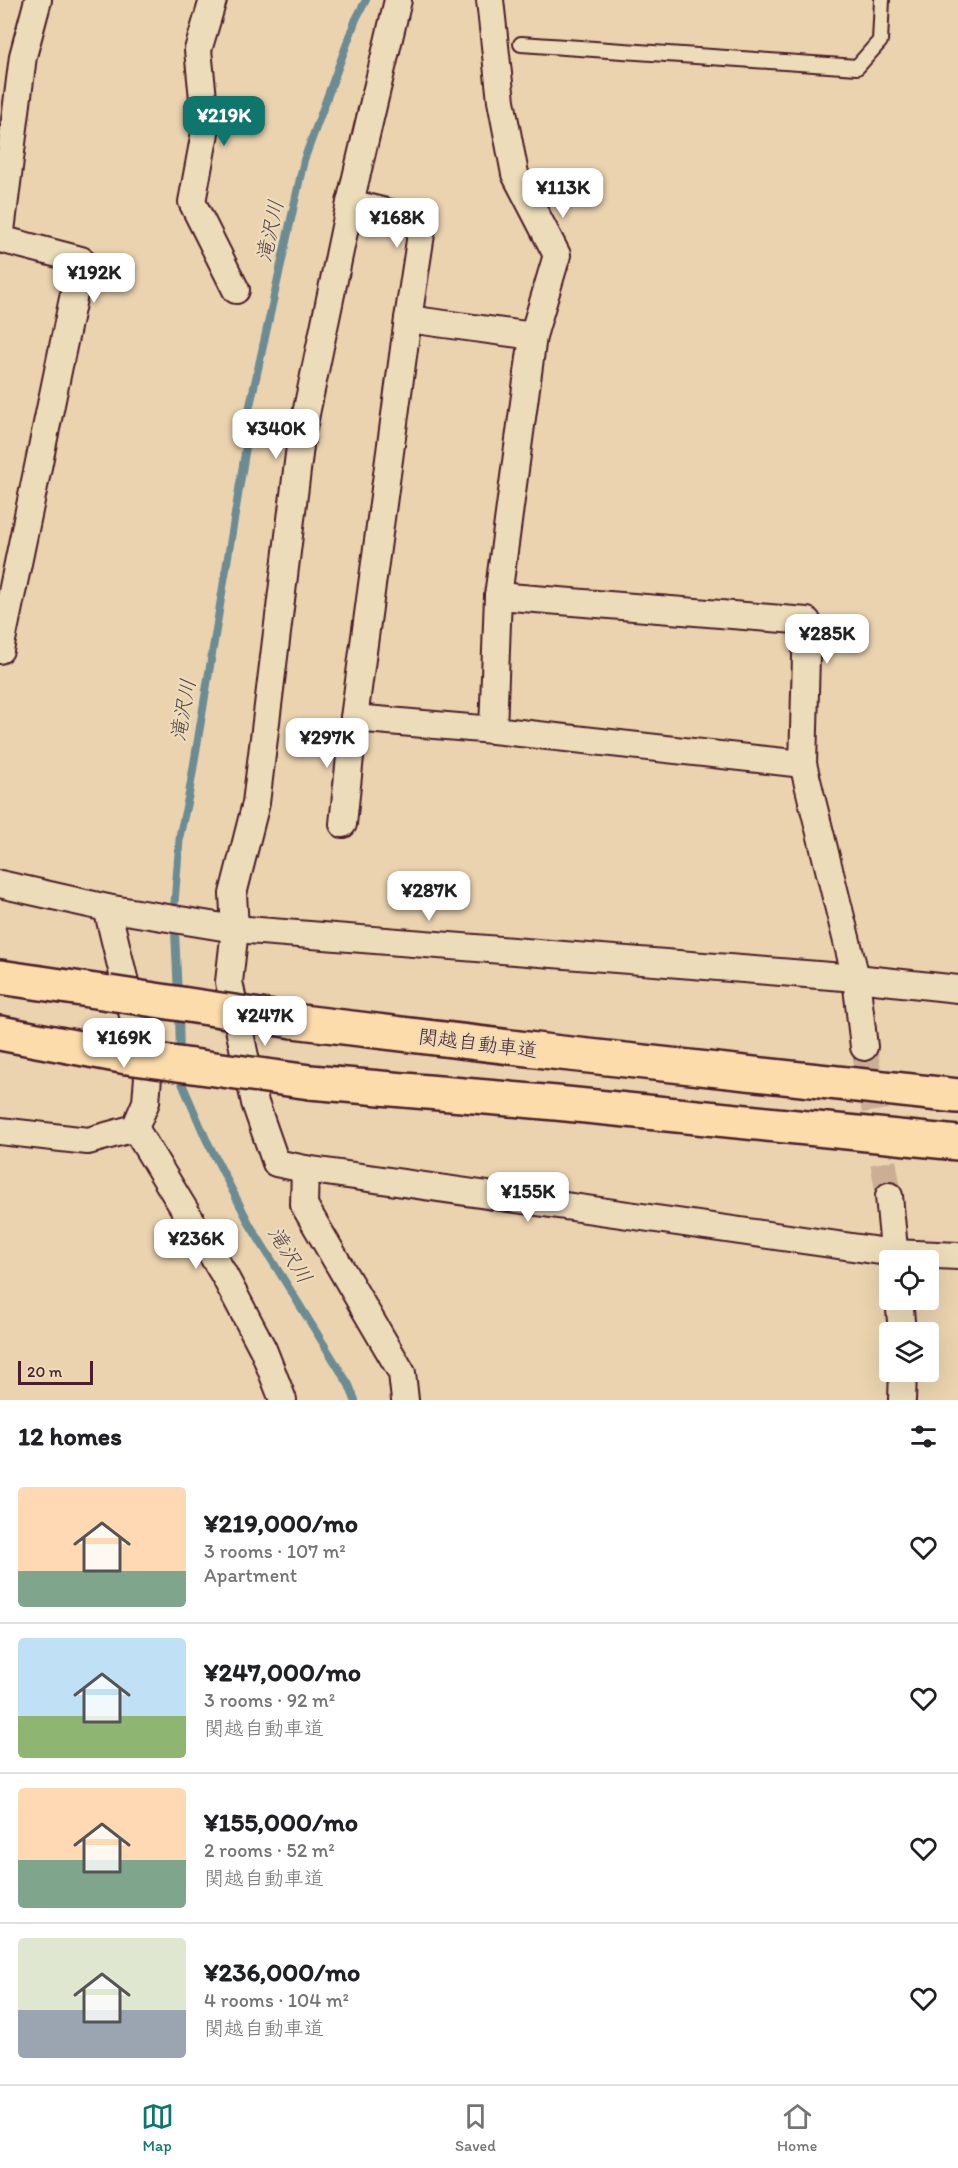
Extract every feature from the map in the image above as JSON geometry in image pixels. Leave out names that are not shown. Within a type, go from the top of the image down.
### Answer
[{"type":"highway","name":"関越自動車道","points":[[0,977],[292,1021],[958,1096]]},
{"type":"highway","points":[[0,1033],[128,1058],[310,1082],[556,1103],[958,1143]]},
{"type":"street","points":[[0,650],[81,261],[0,239],[3,194],[23,56],[38,0]]},
{"type":"street","points":[[213,0],[198,51],[206,127],[192,202],[236,290]]},
{"type":"street","points":[[398,0],[350,203],[301,438],[255,803],[232,894],[235,929],[229,982],[255,1103],[276,1163],[879,1254]]},
{"type":"street","points":[[490,0],[501,101],[516,174],[557,255],[533,336],[498,596],[493,730]]},
{"type":"street","points":[[343,824],[354,718],[423,221],[350,203]]},
{"type":"street","points":[[408,319],[533,336]]},
{"type":"street","points":[[498,596],[807,621],[803,764],[856,978],[864,1047]]},
{"type":"street","points":[[354,718],[493,730],[803,764]]},
{"type":"street","points":[[0,884],[107,908],[235,929],[856,978],[958,989]]},
{"type":"street","points":[[107,908],[148,1077],[146,1102],[135,1128]]},
{"type":"street","points":[[0,1131],[88,1141],[135,1128]]},
{"type":"street","points":[[135,1128],[224,1273],[263,1349],[283,1400]]},
{"type":"street","points":[[305,1169],[304,1205],[402,1373],[405,1400]]},
{"type":"street","points":[[889,1196],[894,1250]]},
{"type":"street","points":[[939,1256],[958,1256]]},
{"type":"street","points":[[902,1400],[903,1382]]},
{"type":"lane","points":[[521,44],[857,67],[880,41],[882,0]]},
{"type":"waterway","name":"滝沢川","points":[[178,996],[174,909],[180,834],[189,794],[246,447],[247,419],[304,160],[356,19],[366,0]]},
{"type":"waterway","name":"滝沢川","points":[[179,1011],[180,1056]]},
{"type":"waterway","name":"滝沢川","points":[[181,1071],[181,1081],[206,1139],[250,1225],[349,1385],[355,1400]]},
{"type":"tunnel","points":[[864,1047],[889,1196]]}]
